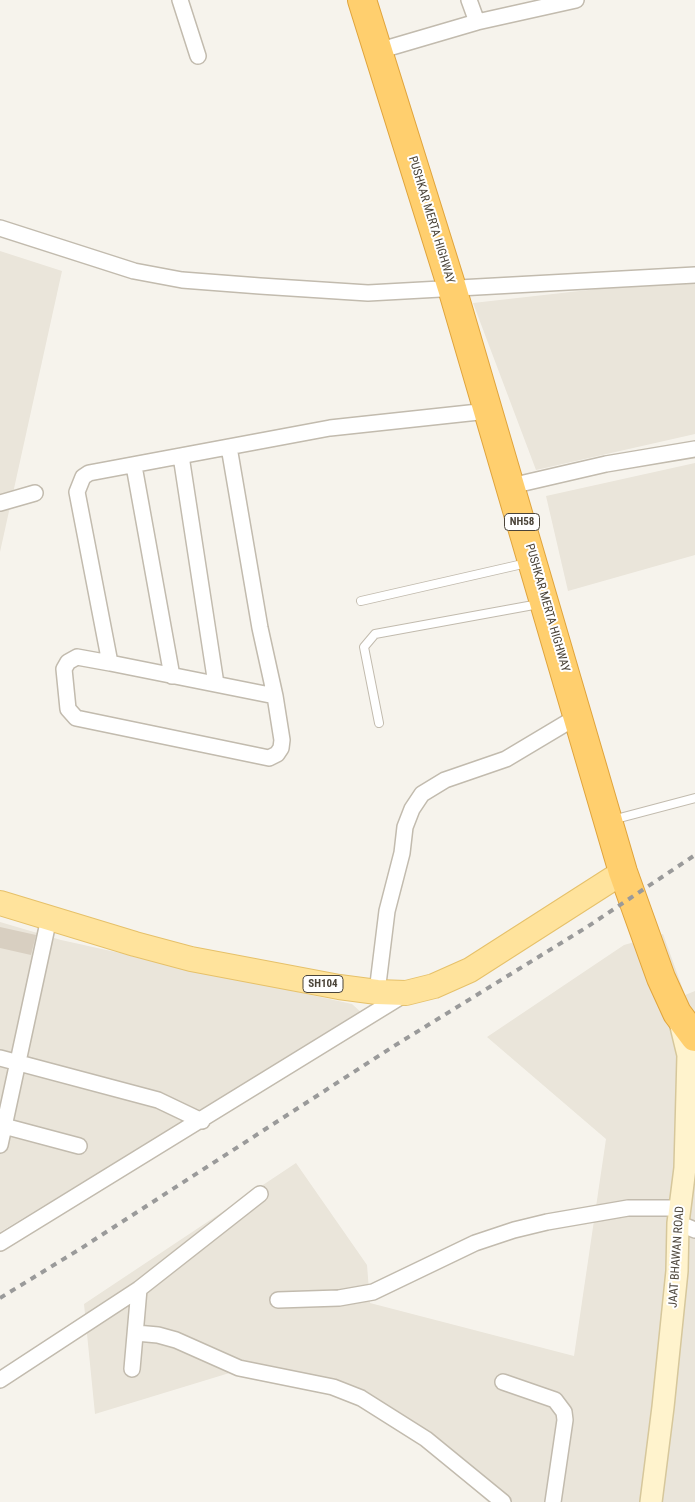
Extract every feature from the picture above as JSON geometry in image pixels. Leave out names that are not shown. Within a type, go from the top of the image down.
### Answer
[{"type":"highway","name":"PUSHKAR MERTA HIGHWAY","points":[[362,0],[452,288],[534,562],[622,872],[661,978],[678,1013],[695,1037]]},
{"type":"main road","name":"SH104","points":[[0,904],[191,959],[299,980],[377,992],[406,993],[434,986],[470,970],[622,872]]},
{"type":"street","points":[[180,0],[198,56]]},
{"type":"street","points":[[469,0],[477,22]]},
{"type":"street","points":[[378,51],[536,4],[576,0]]},
{"type":"street","points":[[0,228],[134,271],[182,280],[368,293],[695,275]]},
{"type":"street","points":[[110,663],[77,492],[79,483],[89,473],[330,428],[488,411]]},
{"type":"street","points":[[229,447],[260,628],[275,696],[282,740],[277,754],[269,758],[84,720],[71,714],[68,709],[64,670],[68,662],[77,657],[275,696]]},
{"type":"street","points":[[511,486],[606,464],[695,449]]},
{"type":"street","points":[[181,456],[216,684]]},
{"type":"street","points":[[134,466],[172,676]]},
{"type":"street","points":[[0,503],[35,493]]},
{"type":"street","points":[[377,992],[387,910],[402,853],[405,827],[412,809],[422,794],[445,780],[506,759],[578,716]]},
{"type":"street","points":[[0,1145],[2,1126],[18,1062],[49,918]]},
{"type":"street","points":[[0,1243],[202,1121],[406,993]]},
{"type":"street","name":"JAAT BHAWAN ROAD","points":[[651,1502],[664,1407],[677,1271],[684,1221],[688,1055],[678,1013]]},
{"type":"street","points":[[0,1058],[158,1100],[202,1121]]},
{"type":"street","points":[[2,1126],[79,1146]]},
{"type":"street","points":[[0,1380],[139,1288],[260,1194]]},
{"type":"street","points":[[278,1300],[340,1298],[373,1292],[475,1243],[514,1230],[547,1222],[628,1208],[684,1221]]},
{"type":"street","points":[[132,1369],[139,1288]]},
{"type":"street","points":[[136,1333],[158,1335],[176,1340],[239,1368],[333,1387],[361,1398],[426,1439],[503,1502]]},
{"type":"street","points":[[503,1382],[555,1400],[564,1412],[565,1420],[553,1502]]},
{"type":"lane","points":[[361,601],[534,562]]},
{"type":"lane","points":[[380,723],[364,648],[375,634],[545,603]]},
{"type":"lane","points":[[608,822],[695,798]]},
{"type":"shaded area","points":[[0,251],[62,271],[0,552]]},
{"type":"shaded area","points":[[695,278],[695,434],[536,470],[473,303]]},
{"type":"shaded area","points":[[695,463],[695,555],[568,591],[546,496]]},
{"type":"shaded area","points":[[0,922],[61,940],[352,1004],[363,1014],[0,1232]]},
{"type":"shaded area","points":[[663,934],[685,995],[695,991],[695,1502],[488,1502],[428,1450],[360,1403],[324,1390],[236,1371],[95,1414],[84,1304],[296,1163],[367,1265],[370,1303],[574,1356],[606,1139],[487,1037],[624,945]]},
{"type":"building","points":[[0,927],[36,935],[31,955],[0,948]]},
{"type":"railway","points":[[0,1298],[80,1249],[394,1046],[587,927],[695,855]]}]
